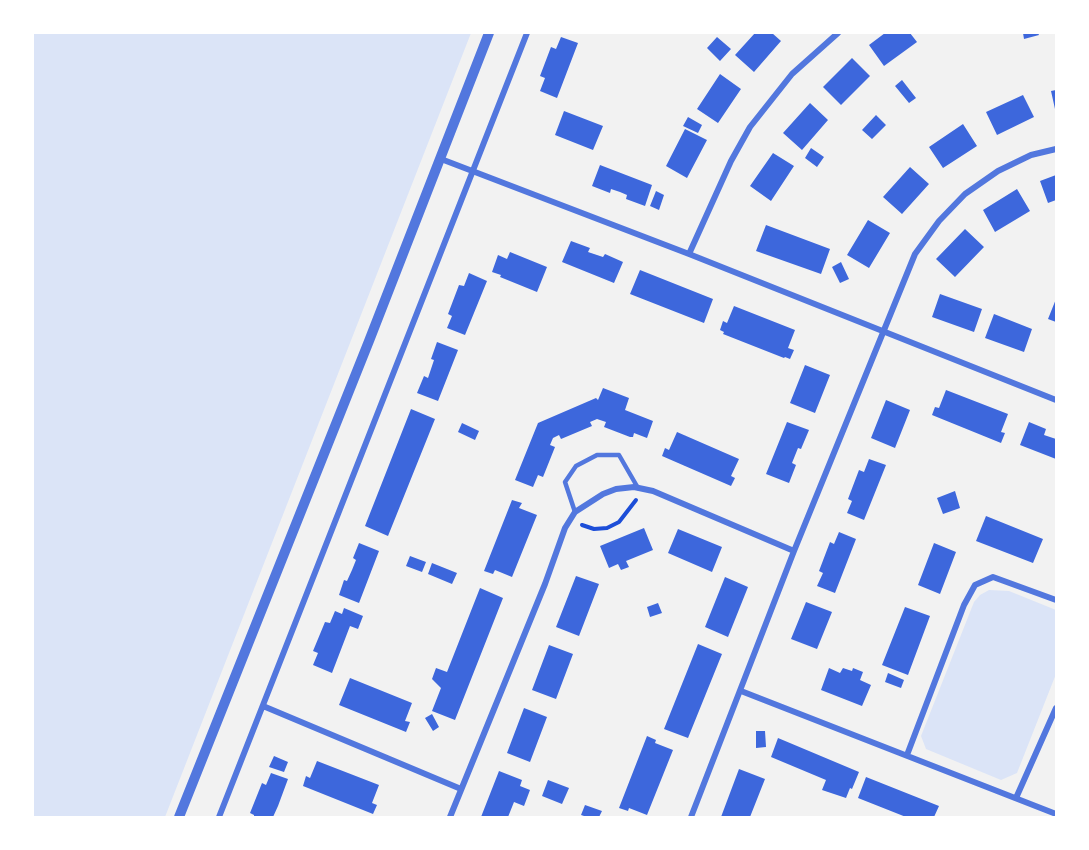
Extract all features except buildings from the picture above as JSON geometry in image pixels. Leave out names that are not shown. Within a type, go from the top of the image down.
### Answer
[{"type":"street","points":[[179,817],[489,33]]},
{"type":"street","points":[[219,817],[527,33]]},
{"type":"street","points":[[689,254],[731,161],[750,127],[792,74],[838,33]]},
{"type":"street","points":[[691,817],[794,551],[882,330],[915,254],[939,221],[965,194],[999,171],[1031,155],[1056,149]]},
{"type":"street","points":[[441,159],[689,254],[1056,400]]},
{"type":"street","points":[[450,817],[569,521],[575,512],[603,494],[616,489],[653,490],[794,551]]},
{"type":"street","points":[[907,755],[964,605],[975,585],[993,577],[1056,600]]},
{"type":"street","points":[[741,691],[1056,814]]},
{"type":"street","points":[[263,706],[461,789]]},
{"type":"street","points":[[1016,798],[1056,708]]},
{"type":"lane","points":[[575,512],[565,482],[576,466],[597,455],[619,455],[641,488]]},
{"type":"path","points":[[569,521],[594,529],[607,528],[619,522],[628,513],[641,488]]},
{"type":"shaded area","points":[[33,33],[471,33],[165,817],[33,817]]},
{"type":"shaded area","points":[[989,590],[1009,591],[1056,610],[1056,674],[1017,773],[1001,780],[926,749],[921,736],[974,602]]}]
